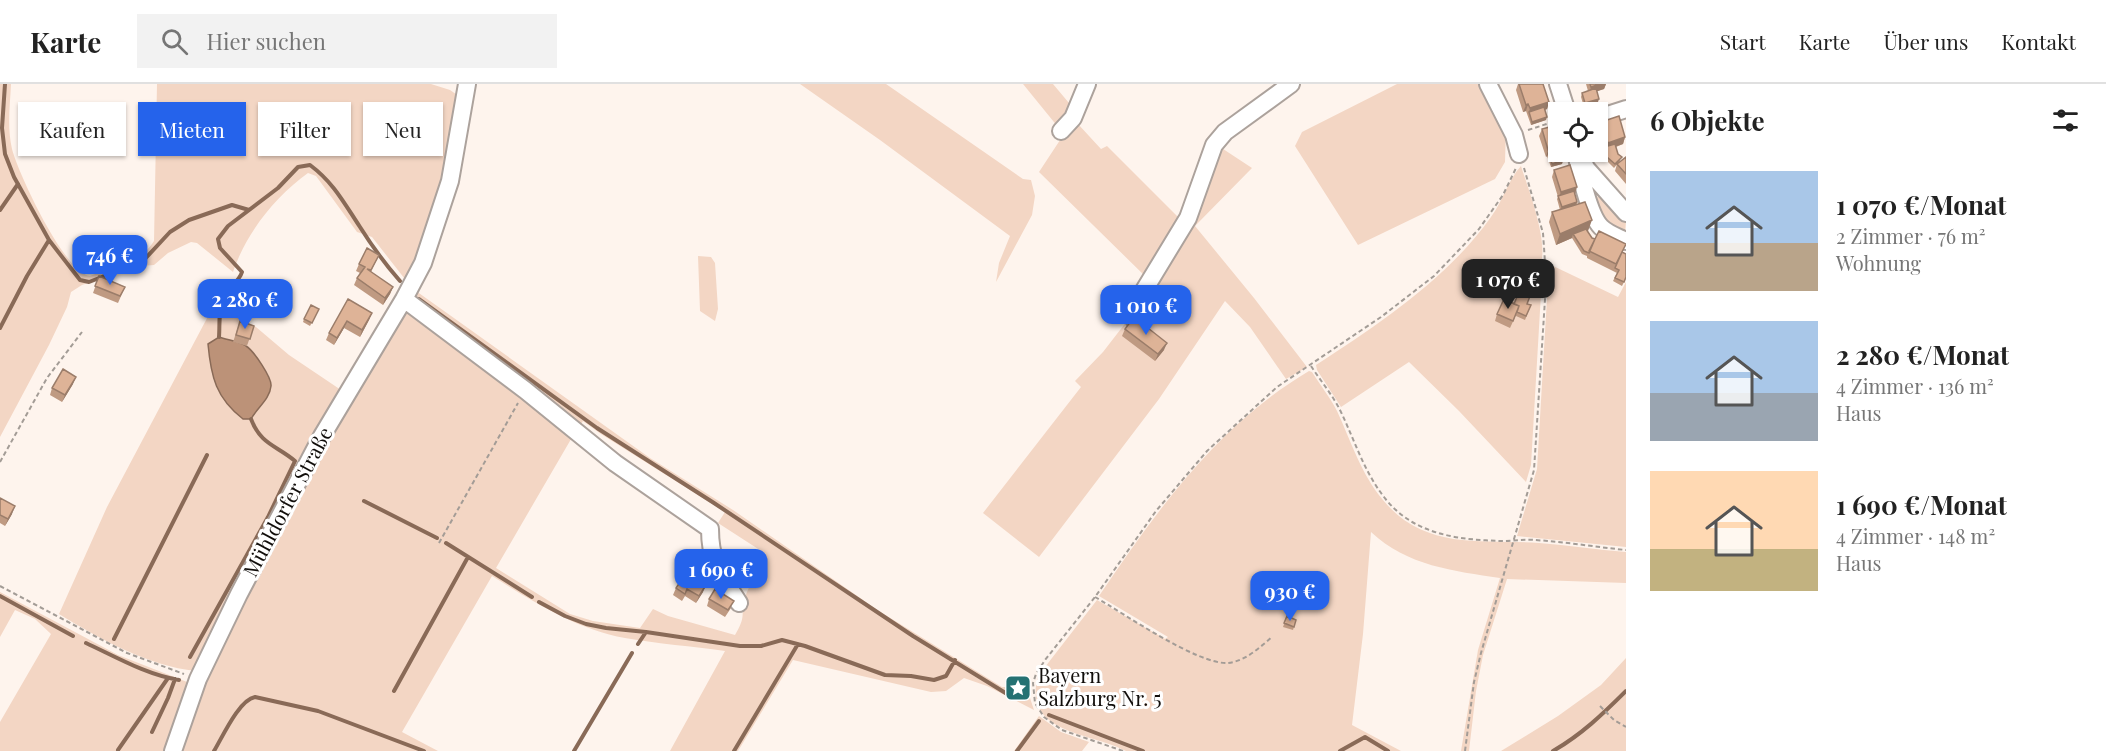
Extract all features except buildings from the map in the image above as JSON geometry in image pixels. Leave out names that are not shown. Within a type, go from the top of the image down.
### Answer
[{"type":"street","name":"Mühldorfer Straße","points":[[172,751],[198,679],[239,594],[313,454],[353,383],[405,299],[423,262],[450,182],[467,84]]},
{"type":"street","points":[[1061,130],[1073,118],[1087,84]]},
{"type":"street","points":[[1135,321],[1140,297],[1188,218],[1214,145],[1225,132],[1291,84]]},
{"type":"street","points":[[1488,84],[1514,135],[1519,154]]},
{"type":"street","points":[[1558,84],[1564,102]]},
{"type":"street","points":[[1608,114],[1626,109]]},
{"type":"street","points":[[1578,162],[1596,222],[1604,230],[1624,238]]},
{"type":"street","points":[[1583,162],[1626,213]]},
{"type":"street","points":[[1589,202],[1598,191],[1608,193]]},
{"type":"street","points":[[405,299],[525,390],[615,464],[710,529],[710,548],[715,566],[739,603]]},
{"type":"path","points":[[1514,135],[1548,123]]},
{"type":"path","points":[[1465,751],[1478,663],[1534,470],[1546,284],[1545,262],[1543,233],[1519,154]]},
{"type":"path","points":[[1123,751],[1052,725],[1039,711],[1034,695],[1036,674],[1058,642],[1095,597],[1156,511],[1207,451],[1269,394],[1411,295],[1466,245],[1503,195],[1518,164],[1519,154]]},
{"type":"path","points":[[1534,280],[1545,262]]},
{"type":"path","points":[[0,462],[47,378],[82,332]]},
{"type":"path","points":[[1311,366],[1338,406],[1364,465],[1384,498],[1414,524],[1432,533],[1462,538],[1534,540],[1626,550]]},
{"type":"path","points":[[439,543],[525,390]]},
{"type":"path","points":[[0,586],[127,653],[198,679]]},
{"type":"path","points":[[1095,597],[1182,648],[1210,660],[1233,662],[1248,656],[1272,637]]},
{"type":"path","points":[[1600,706],[1626,727]]},
{"type":"shaded area","points":[[0,84],[11,84],[10,141],[23,179],[44,221],[68,259],[80,271],[90,276],[134,260],[154,241],[156,156],[246,156],[246,102],[157,102],[157,84],[431,84],[450,90],[460,97],[445,179],[408,283],[372,237],[357,232],[316,176],[308,173],[284,193],[263,217],[246,243],[233,272],[197,243],[191,242],[168,253],[154,265],[141,266],[82,285],[71,292],[67,307],[49,345],[0,437]]},
{"type":"shaded area","points":[[800,84],[886,84],[1023,179],[1031,180],[1035,196],[1032,215],[996,282],[999,263],[1010,236]]},
{"type":"shaded area","points":[[1023,84],[1053,84],[1074,109],[1058,127]]},
{"type":"shaded area","points":[[1397,84],[1483,84],[1506,127],[1505,162],[1495,179],[1358,245],[1295,146],[1302,132]]},
{"type":"shaded area","points":[[1078,124],[1101,149],[1107,146],[1182,221],[1148,279],[1039,172],[1066,131]]},
{"type":"shaded area","points":[[1217,145],[1252,168],[1195,226],[1307,367],[1286,379],[1250,327],[1225,301],[1159,399],[1039,557],[983,513],[1081,387],[1075,381],[1103,352],[1127,321]]},
{"type":"shaded area","points":[[1521,166],[1542,241],[1540,263],[1533,273],[1542,276],[1531,465],[1526,482],[1409,362],[1341,407],[1316,365],[1411,299],[1454,261],[1491,217]]},
{"type":"shaded area","points":[[1598,196],[1605,198],[1626,222],[1625,232],[1604,225],[1595,201]]},
{"type":"shaded area","points":[[698,256],[711,257],[715,263],[718,309],[715,321],[700,311]]},
{"type":"shaded area","points":[[1549,264],[1618,297],[1626,282],[1626,547],[1517,536],[1537,469]]},
{"type":"shaded area","points":[[416,291],[650,458],[733,510],[879,611],[1002,687],[1005,687],[1008,680],[1014,678],[1029,687],[1034,710],[987,686],[964,678],[946,691],[931,692],[793,660],[738,751],[670,751],[725,651],[607,634],[556,613],[492,576],[402,732],[438,751],[181,751],[202,691],[250,586],[299,492],[406,309],[574,434],[496,568],[570,614],[593,621],[640,628],[653,609],[668,616],[735,635],[739,628],[747,592],[766,554],[718,523],[725,512],[583,421],[577,431],[412,300]]},
{"type":"shaded area","points":[[214,305],[256,327],[289,355],[341,390],[196,671],[160,664],[125,650],[59,614],[107,507]],"holes":[[[238,329],[251,334],[247,346],[269,376],[267,398],[251,419],[243,419],[227,403],[216,386],[208,345],[219,337],[233,342]]]},
{"type":"shaded area","points":[[219,337],[246,346],[258,359],[271,382],[268,395],[251,419],[243,419],[234,411],[216,386],[208,344]]},
{"type":"shaded area","points":[[1309,371],[1312,372],[1334,406],[1368,479],[1383,500],[1399,516],[1417,528],[1455,539],[1539,543],[1626,552],[1626,583],[1507,579],[1483,655],[1469,751],[1461,751],[1478,650],[1500,578],[1448,569],[1416,560],[1400,553],[1371,532],[1363,634],[1352,725],[1401,751],[1126,751],[1062,728],[1049,720],[1040,710],[1036,695],[1038,676],[1097,600],[1165,639],[1168,637],[1099,596],[1167,501],[1218,443],[1276,393]]},
{"type":"shaded area","points":[[0,592],[118,655],[187,682],[188,685],[166,751],[0,751],[0,722],[51,634],[35,619],[15,610],[0,637]]},
{"type":"shaded area","points":[[1626,658],[1626,751],[1501,751],[1558,716],[1601,685]]},
{"type":"shaded area","points":[[1039,716],[1061,732],[1089,742],[1082,751],[1014,751]]},
{"type":"waterway","points":[[5,84],[2,128],[5,154],[14,177],[49,240],[80,280],[89,282],[143,261],[170,232],[189,220],[232,205],[249,210]]},
{"type":"waterway","points":[[219,337],[222,301],[242,272],[220,248],[218,239],[228,226],[278,188],[298,167],[310,165],[326,179],[400,281]]},
{"type":"waterway","points":[[0,210],[18,184]]},
{"type":"waterway","points":[[0,328],[49,240]]},
{"type":"waterway","points":[[419,299],[597,428],[913,636],[1012,697]]},
{"type":"waterway","points":[[190,657],[268,517],[295,461],[264,439],[251,419]]},
{"type":"waterway","points":[[114,639],[207,455]]},
{"type":"waterway","points":[[364,501],[437,538]]},
{"type":"waterway","points":[[446,543],[532,597]]},
{"type":"waterway","points":[[394,691],[468,557]]},
{"type":"waterway","points":[[0,596],[73,636]]},
{"type":"waterway","points":[[539,602],[565,616],[606,628],[740,646],[761,646],[782,640],[885,675],[934,680],[946,676],[955,660]]},
{"type":"waterway","points":[[638,644],[646,632]]},
{"type":"waterway","points":[[86,643],[143,670],[179,680]]},
{"type":"waterway","points":[[734,751],[798,644]]},
{"type":"waterway","points":[[574,751],[632,653]]},
{"type":"waterway","points":[[118,750],[168,678]]},
{"type":"waterway","points":[[152,732],[175,679]]},
{"type":"waterway","points":[[1553,751],[1591,724],[1626,691]]},
{"type":"waterway","points":[[214,751],[237,711],[255,697],[318,711],[424,751]]},
{"type":"waterway","points":[[1049,715],[1143,751]]},
{"type":"waterway","points":[[1017,751],[1039,721]]},
{"type":"waterway","points":[[1340,751],[1365,737],[1388,751]]},
{"type":"place","name":"Bayern Salzburg Nr. 5","points":[[1018,688]]}]
